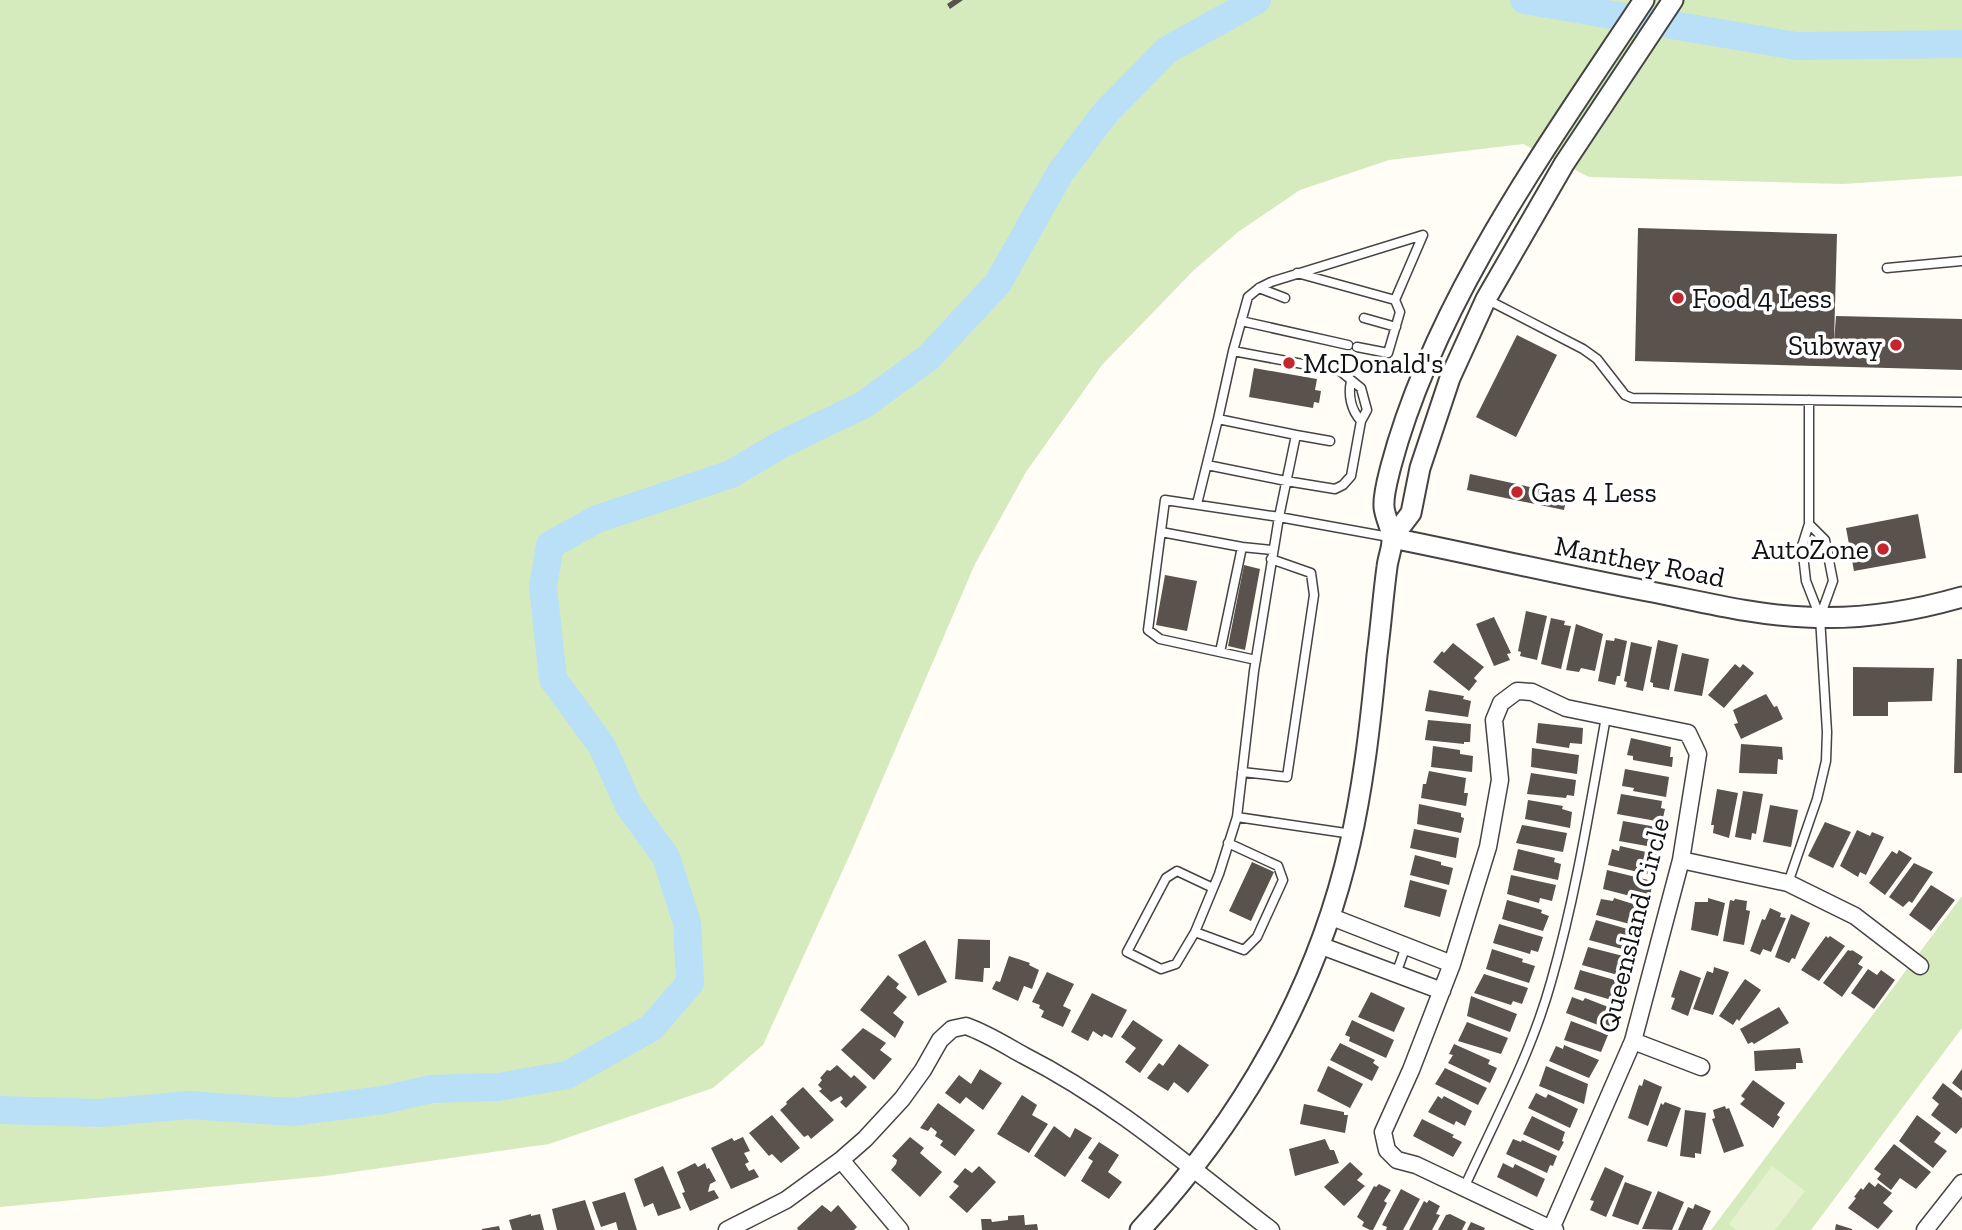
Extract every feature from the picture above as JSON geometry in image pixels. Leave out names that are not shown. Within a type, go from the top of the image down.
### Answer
[{"type":"street","points":[[1140,1230],[1193,1169],[1247,1094],[1276,1045],[1329,916],[1352,834],[1368,739],[1392,538],[1384,506],[1390,467],[1421,377],[1468,278],[1551,139],[1644,0]]},
{"type":"street","points":[[1392,538],[1411,513],[1420,468],[1450,378],[1486,299],[1564,164],[1674,0]]},
{"type":"street","name":"Manthey Road","points":[[1392,538],[1532,569],[1745,610],[1820,617],[1867,616],[1899,612],[1962,597]]},
{"type":"street","name":"Queensland Circle","points":[[1517,691],[1532,692],[1566,708],[1688,733],[1698,754],[1681,860],[1633,1041],[1553,1229],[1416,1164],[1397,1160],[1387,1150],[1383,1132],[1411,1070],[1452,964],[1488,847],[1500,780],[1494,720],[1501,703],[1517,691]]},
{"type":"street","points":[[1681,860],[1788,883],[1854,916],[1920,966]]},
{"type":"street","points":[[1329,916],[1452,964]]},
{"type":"street","points":[[1318,945],[1442,991]]},
{"type":"street","points":[[727,1230],[786,1200],[841,1160],[865,1139],[902,1099],[940,1040],[952,1029],[966,1026],[1062,1074],[1136,1124],[1271,1230]]},
{"type":"street","points":[[1633,1041],[1701,1067]]},
{"type":"street","points":[[841,1160],[900,1230]]},
{"type":"street","points":[[1925,1230],[1962,1182]]},
{"type":"lane","points":[[1197,504],[1233,351],[1241,321],[1248,297],[1259,288],[1297,273],[1423,235],[1395,300],[1400,312],[1388,353],[1241,321]]},
{"type":"lane","points":[[1887,268],[1962,261]]},
{"type":"lane","points":[[1297,273],[1395,300]]},
{"type":"lane","points":[[1259,288],[1285,298]]},
{"type":"lane","points":[[1486,299],[1583,349],[1597,359],[1625,395],[1632,398],[1962,402]]},
{"type":"lane","points":[[1364,318],[1396,327]]},
{"type":"lane","points":[[1207,465],[1335,489],[1351,476],[1361,421],[1367,410],[1361,388],[1340,370],[1233,351]]},
{"type":"lane","points":[[1788,883],[1817,799],[1826,761],[1827,732],[1820,617],[1806,581],[1802,546],[1809,524],[1809,400]]},
{"type":"lane","points":[[1218,419],[1330,440]]},
{"type":"lane","points":[[1213,888],[1177,871],[1166,878],[1127,952],[1161,969],[1176,964],[1195,932],[1213,888],[1237,817],[1260,630],[1296,435]]},
{"type":"lane","points":[[1256,660],[1160,639],[1148,630],[1166,500],[1392,538]]},
{"type":"lane","points":[[1809,524],[1825,540],[1833,581],[1820,617]]},
{"type":"lane","points":[[1161,532],[1272,555],[1311,573],[1314,594],[1287,776],[1242,772]]},
{"type":"lane","points":[[1220,652],[1229,628],[1242,547]]},
{"type":"lane","points":[[1258,580],[1268,581]]},
{"type":"lane","points":[[1255,597],[1265,598]]},
{"type":"lane","points":[[1252,611],[1263,612]]},
{"type":"lane","points":[[1249,629],[1260,630]]},
{"type":"lane","points":[[1464,1188],[1511,1089],[1551,984],[1578,878],[1606,717]]},
{"type":"lane","points":[[1237,817],[1352,834]]},
{"type":"lane","points":[[1195,932],[1244,950],[1257,937],[1283,880],[1278,866],[1228,843]]},
{"type":"lane","points":[[1396,974],[1406,946]]},
{"type":"green space","points":[[0,0],[1962,0],[1962,176],[1843,184],[1589,177],[1523,144],[1389,160],[1300,190],[1238,232],[1193,271],[1102,365],[1026,472],[975,564],[852,850],[763,1045],[713,1088],[549,1144],[325,1176],[0,1207]]},
{"type":"green space","points":[[1962,896],[1962,1028],[1811,1230],[1711,1230]]},
{"type":"green space","points":[[1772,1166],[1805,1191],[1775,1230],[1736,1230],[1729,1224]]},
{"type":"building","points":[[953,0],[963,0],[950,9],[947,4]]},
{"type":"building","points":[[1638,228],[1837,234],[1834,342],[1836,316],[1962,319],[1962,370],[1635,361]]},
{"type":"building","points":[[1517,335],[1557,355],[1516,437],[1476,417]]},
{"type":"building","points":[[1254,368],[1317,379],[1315,390],[1321,391],[1319,403],[1314,402],[1313,408],[1249,397]]},
{"type":"building","points":[[1470,474],[1567,495],[1564,510],[1467,490]]},
{"type":"building","points":[[1918,514],[1926,558],[1854,571],[1846,528]]},
{"type":"building","points":[[1244,565],[1260,569],[1245,650],[1228,646]]},
{"type":"building","points":[[1165,575],[1197,581],[1187,631],[1156,625]]},
{"type":"building","points":[[1526,611],[1547,616],[1537,660],[1520,656],[1521,652],[1518,651]]},
{"type":"building","points":[[1494,617],[1511,653],[1507,654],[1510,660],[1494,666],[1476,624]]},
{"type":"building","points":[[1551,618],[1565,621],[1564,625],[1571,626],[1561,669],[1541,664]]},
{"type":"building","points":[[1576,624],[1603,634],[1595,671],[1581,668],[1579,672],[1566,670]]},
{"type":"building","points":[[1615,638],[1627,641],[1620,676],[1617,676],[1615,685],[1598,681],[1606,640],[1614,641]]},
{"type":"building","points":[[1658,640],[1678,645],[1669,690],[1653,687],[1650,682]]},
{"type":"building","points":[[1631,642],[1652,647],[1643,691],[1626,687],[1627,682],[1624,681]]},
{"type":"building","points":[[1453,643],[1484,667],[1474,678],[1477,681],[1469,691],[1433,662]]},
{"type":"building","points":[[1682,653],[1709,659],[1702,696],[1674,691]]},
{"type":"building","points":[[1957,659],[1962,659],[1962,773],[1954,773]]},
{"type":"building","points":[[1735,664],[1740,668],[1743,664],[1754,673],[1724,708],[1708,695]]},
{"type":"building","points":[[1853,667],[1934,668],[1932,701],[1888,702],[1888,716],[1853,716]]},
{"type":"building","points":[[1429,690],[1464,696],[1463,699],[1471,701],[1468,717],[1425,711]]},
{"type":"building","points":[[1766,694],[1774,707],[1777,706],[1783,719],[1741,739],[1734,724],[1738,723],[1733,710]]},
{"type":"building","points":[[1428,720],[1471,724],[1470,742],[1464,744],[1425,740]]},
{"type":"building","points":[[1538,723],[1583,728],[1582,744],[1570,743],[1569,748],[1536,743]]},
{"type":"building","points":[[1631,738],[1671,747],[1672,767],[1633,760],[1633,756],[1627,755]]},
{"type":"building","points":[[1741,744],[1782,747],[1783,760],[1778,759],[1777,774],[1739,773]]},
{"type":"building","points":[[1433,746],[1460,750],[1460,754],[1473,756],[1472,772],[1431,767]]},
{"type":"building","points":[[1532,748],[1579,755],[1577,774],[1531,767]]},
{"type":"building","points":[[1625,769],[1669,777],[1666,797],[1633,791],[1634,788],[1622,786]]},
{"type":"building","points":[[1429,771],[1466,778],[1466,806],[1421,798]]},
{"type":"building","points":[[1531,773],[1576,780],[1574,796],[1567,795],[1566,798],[1527,794]]},
{"type":"building","points":[[1717,789],[1738,793],[1729,838],[1713,833],[1714,825],[1711,825]]},
{"type":"building","points":[[1743,791],[1763,794],[1756,834],[1752,833],[1751,840],[1735,837]]},
{"type":"building","points":[[1621,794],[1662,801],[1661,808],[1665,809],[1662,822],[1617,814]]},
{"type":"building","points":[[1528,800],[1563,806],[1562,809],[1572,812],[1570,828],[1525,819]]},
{"type":"building","points":[[1419,804],[1461,813],[1464,818],[1461,833],[1417,824]]},
{"type":"building","points":[[1770,805],[1798,810],[1791,847],[1763,842]]},
{"type":"building","points":[[1623,821],[1662,828],[1658,848],[1619,841]]},
{"type":"building","points":[[1825,822],[1851,832],[1833,868],[1808,856]]},
{"type":"building","points":[[1522,825],[1567,833],[1563,852],[1516,843]]},
{"type":"building","points":[[1414,829],[1459,838],[1456,858],[1410,848]]},
{"type":"building","points":[[1857,830],[1870,836],[1872,832],[1884,837],[1866,875],[1860,872],[1858,877],[1840,866]]},
{"type":"building","points":[[1620,846],[1659,855],[1651,875],[1608,865],[1612,849],[1619,851]]},
{"type":"building","points":[[1518,849],[1555,858],[1554,862],[1561,864],[1558,880],[1513,870]]},
{"type":"building","points":[[1899,850],[1912,858],[1885,895],[1869,883],[1892,851],[1897,854]]},
{"type":"building","points":[[1415,855],[1453,868],[1449,885],[1410,875]]},
{"type":"building","points":[[1252,862],[1274,872],[1251,921],[1229,911]]},
{"type":"building","points":[[1914,863],[1933,872],[1912,903],[1909,901],[1903,907],[1889,897]]},
{"type":"building","points":[[1607,870],[1652,881],[1650,901],[1603,889]]},
{"type":"building","points":[[1511,875],[1556,885],[1552,901],[1540,898],[1539,903],[1507,894]]},
{"type":"building","points":[[1410,880],[1447,890],[1440,917],[1404,907]]},
{"type":"building","points":[[1931,885],[1955,900],[1931,931],[1909,915]]},
{"type":"building","points":[[1614,898],[1646,908],[1641,927],[1596,915],[1601,899],[1613,901]]},
{"type":"building","points":[[1708,898],[1725,903],[1718,936],[1691,930],[1695,902],[1708,902]]},
{"type":"building","points":[[1507,900],[1542,910],[1541,913],[1549,916],[1543,931],[1502,919]]},
{"type":"building","points":[[1730,900],[1747,901],[1746,910],[1750,911],[1744,945],[1723,941]]},
{"type":"building","points":[[1770,908],[1781,913],[1780,917],[1786,918],[1771,952],[1763,949],[1760,955],[1750,951],[1762,919],[1765,920]]},
{"type":"building","points":[[1791,914],[1810,923],[1795,959],[1792,958],[1789,963],[1775,957]]},
{"type":"building","points":[[1596,920],[1638,932],[1636,941],[1641,941],[1637,953],[1589,940]]},
{"type":"building","points":[[1499,924],[1543,937],[1538,952],[1531,950],[1530,954],[1493,943]]},
{"type":"building","points":[[1826,936],[1845,946],[1819,981],[1801,970]]},
{"type":"building","points":[[958,939],[990,940],[990,968],[984,968],[983,982],[955,979]]},
{"type":"building","points":[[925,940],[947,982],[918,996],[898,955]]},
{"type":"building","points":[[1588,947],[1631,958],[1625,977],[1582,965]]},
{"type":"building","points":[[1492,949],[1535,966],[1529,983],[1486,969]]},
{"type":"building","points":[[1848,950],[1863,957],[1858,964],[1863,967],[1842,997],[1823,983]]},
{"type":"building","points":[[1009,956],[1030,963],[1029,965],[1039,970],[1032,989],[1024,986],[1018,1001],[992,989],[996,981],[1000,982]]},
{"type":"building","points":[[1714,967],[1729,972],[1713,1015],[1693,1009],[1707,971],[1713,973]]},
{"type":"building","points":[[1868,969],[1877,975],[1881,970],[1895,980],[1874,1009],[1851,993]]},
{"type":"building","points":[[1580,970],[1625,983],[1621,996],[1617,995],[1615,1001],[1574,989]]},
{"type":"building","points":[[1680,970],[1701,978],[1688,1016],[1671,1009],[1675,998],[1671,997]]},
{"type":"building","points":[[1047,972],[1074,984],[1063,1006],[1071,1010],[1063,1027],[1041,1017],[1044,1011],[1039,1008],[1040,1005],[1032,1002]]},
{"type":"building","points":[[1484,974],[1528,988],[1522,1004],[1513,1001],[1511,1005],[1474,993]]},
{"type":"building","points":[[888,975],[899,984],[896,988],[907,997],[893,1013],[904,1022],[895,1038],[860,1010]]},
{"type":"building","points":[[1745,979],[1761,990],[1739,1021],[1737,1019],[1733,1025],[1719,1016]]},
{"type":"building","points":[[1371,992],[1405,1008],[1394,1032],[1358,1017]]},
{"type":"building","points":[[1092,993],[1127,1010],[1112,1038],[1104,1034],[1102,1037],[1093,1031],[1088,1041],[1071,1032]]},
{"type":"building","points":[[1471,996],[1517,1014],[1510,1032],[1467,1016]]},
{"type":"building","points":[[1572,997],[1583,1001],[1585,998],[1616,1010],[1609,1029],[1566,1013]]},
{"type":"building","points":[[1779,1007],[1789,1023],[1754,1044],[1748,1044],[1740,1029]]},
{"type":"building","points":[[1133,1020],[1163,1040],[1140,1073],[1125,1062],[1136,1048],[1121,1037]]},
{"type":"building","points":[[1352,1020],[1394,1040],[1386,1058],[1349,1041],[1350,1037],[1345,1035]]},
{"type":"building","points":[[1571,1021],[1608,1035],[1601,1052],[1564,1040]]},
{"type":"building","points":[[1467,1022],[1508,1038],[1501,1054],[1458,1041]]},
{"type":"building","points":[[863,1028],[886,1043],[880,1050],[892,1059],[874,1080],[841,1050]]},
{"type":"building","points":[[1340,1043],[1375,1060],[1373,1063],[1379,1067],[1372,1081],[1330,1060]]},
{"type":"building","points":[[1179,1044],[1209,1065],[1188,1093],[1174,1082],[1168,1091],[1147,1078],[1159,1063],[1163,1066]]},
{"type":"building","points":[[1454,1044],[1490,1060],[1488,1064],[1497,1068],[1490,1083],[1448,1063],[1453,1055],[1449,1054]]},
{"type":"building","points":[[1564,1045],[1599,1060],[1589,1078],[1549,1061],[1556,1046],[1563,1049]]},
{"type":"building","points":[[1800,1048],[1803,1063],[1796,1063],[1796,1069],[1755,1071],[1754,1051]]},
{"type":"building","points":[[837,1065],[851,1078],[854,1075],[867,1087],[846,1108],[840,1102],[843,1099],[841,1096],[831,1102],[819,1091],[822,1089],[818,1085],[822,1080],[820,1078],[827,1070],[830,1071]]},
{"type":"building","points":[[1328,1066],[1363,1084],[1350,1108],[1317,1091]]},
{"type":"building","points":[[1546,1066],[1588,1084],[1584,1104],[1539,1086]]},
{"type":"building","points":[[1445,1068],[1487,1088],[1478,1105],[1435,1084]]},
{"type":"building","points":[[980,1069],[1002,1083],[983,1110],[966,1097],[960,1104],[945,1093],[959,1075],[971,1084]]},
{"type":"building","points":[[1962,1069],[1962,1091],[1952,1083]]},
{"type":"building","points":[[1644,1079],[1662,1087],[1648,1126],[1628,1118],[1639,1085],[1642,1086]]},
{"type":"building","points":[[1753,1080],[1785,1103],[1773,1128],[1740,1104],[1745,1099],[1741,1096]]},
{"type":"building","points":[[1943,1083],[1962,1098],[1962,1127],[1956,1134],[1931,1115],[1939,1104],[1932,1098]]},
{"type":"building","points":[[803,1087],[834,1120],[811,1139],[808,1135],[804,1137],[780,1110]]},
{"type":"building","points":[[1536,1093],[1546,1098],[1548,1094],[1578,1109],[1570,1128],[1528,1108]]},
{"type":"building","points":[[1022,1095],[1037,1105],[1032,1115],[1048,1124],[1029,1153],[997,1134]]},
{"type":"building","points":[[1438,1096],[1442,1099],[1444,1096],[1472,1111],[1465,1126],[1456,1121],[1454,1125],[1428,1112]]},
{"type":"building","points":[[1665,1102],[1681,1108],[1667,1147],[1647,1141],[1661,1103],[1663,1105]]},
{"type":"building","points":[[938,1103],[975,1130],[955,1156],[940,1145],[943,1141],[935,1136],[937,1132],[931,1127],[928,1131],[920,1128]]},
{"type":"building","points":[[1304,1104],[1344,1112],[1344,1115],[1348,1115],[1345,1133],[1300,1124]]},
{"type":"building","points":[[1725,1106],[1726,1109],[1729,1108],[1744,1146],[1724,1153],[1712,1119],[1715,1118],[1713,1110]]},
{"type":"building","points":[[1685,1110],[1706,1113],[1701,1154],[1695,1153],[1695,1158],[1680,1156]]},
{"type":"building","points":[[772,1115],[800,1148],[781,1163],[772,1154],[769,1156],[749,1133]]},
{"type":"building","points":[[1917,1115],[1941,1133],[1934,1142],[1947,1151],[1933,1168],[1899,1141]]},
{"type":"building","points":[[1532,1116],[1565,1132],[1559,1151],[1523,1134]]},
{"type":"building","points":[[1422,1119],[1462,1142],[1453,1157],[1413,1136]]},
{"type":"building","points":[[1054,1126],[1070,1138],[1075,1128],[1092,1138],[1065,1177],[1034,1156]]},
{"type":"building","points":[[743,1137],[750,1151],[744,1153],[749,1162],[745,1164],[749,1171],[754,1169],[759,1177],[731,1189],[711,1148],[732,1138],[734,1141]]},
{"type":"building","points":[[910,1137],[924,1148],[920,1153],[942,1172],[920,1197],[891,1170],[897,1160],[892,1156]]},
{"type":"building","points":[[1325,1139],[1330,1150],[1334,1150],[1339,1163],[1295,1176],[1289,1149]]},
{"type":"building","points":[[1513,1139],[1522,1140],[1557,1156],[1553,1166],[1550,1165],[1547,1173],[1506,1154]]},
{"type":"building","points":[[1099,1142],[1119,1155],[1108,1172],[1122,1182],[1109,1199],[1081,1181],[1093,1161],[1088,1158]]},
{"type":"building","points":[[1894,1144],[1931,1172],[1916,1189],[1900,1178],[1891,1190],[1877,1179],[1881,1174],[1874,1169]]},
{"type":"building","points":[[1350,1162],[1363,1174],[1357,1180],[1365,1186],[1344,1206],[1324,1187]]},
{"type":"building","points":[[695,1163],[698,1167],[705,1163],[707,1169],[709,1168],[716,1181],[710,1184],[708,1192],[714,1190],[719,1198],[690,1211],[677,1172]]},
{"type":"building","points":[[1503,1163],[1513,1168],[1515,1164],[1545,1179],[1537,1197],[1497,1177]]},
{"type":"building","points":[[663,1166],[681,1208],[658,1216],[653,1203],[644,1207],[634,1179]]},
{"type":"building","points":[[979,1166],[996,1182],[967,1213],[949,1197],[959,1186],[953,1182],[965,1168],[972,1173]]},
{"type":"building","points":[[1605,1167],[1624,1176],[1606,1217],[1590,1210],[1594,1201],[1590,1200]]},
{"type":"building","points":[[1625,1182],[1652,1192],[1638,1225],[1612,1216]]},
{"type":"building","points":[[1869,1182],[1875,1187],[1878,1183],[1892,1193],[1883,1203],[1893,1211],[1878,1229],[1848,1208],[1861,1188],[1863,1190]]},
{"type":"building","points":[[1379,1184],[1391,1190],[1373,1230],[1370,1230],[1362,1226],[1364,1222],[1357,1217],[1374,1186]]},
{"type":"building","points":[[1401,1189],[1420,1199],[1403,1230],[1386,1230],[1387,1227],[1382,1225]]},
{"type":"building","points":[[1658,1191],[1684,1202],[1672,1230],[1642,1229]]},
{"type":"building","points":[[625,1192],[637,1230],[618,1230],[616,1222],[601,1227],[592,1202]]},
{"type":"building","points":[[585,1200],[595,1230],[557,1230],[552,1209]]},
{"type":"building","points":[[1429,1200],[1440,1206],[1436,1214],[1440,1215],[1432,1230],[1409,1230],[1424,1201],[1427,1203]]},
{"type":"building","points":[[1695,1204],[1711,1211],[1702,1230],[1678,1230],[1688,1207],[1693,1209]]},
{"type":"building","points":[[822,1205],[831,1212],[838,1205],[857,1227],[854,1230],[798,1230],[797,1228]]},
{"type":"building","points":[[540,1214],[544,1230],[512,1230],[509,1220]]},
{"type":"building","points":[[1450,1214],[1466,1222],[1462,1230],[1438,1230],[1446,1215]]},
{"type":"building","points":[[1024,1215],[1025,1225],[1037,1224],[1038,1230],[982,1230],[981,1219],[991,1219],[992,1222],[1008,1220],[1008,1216]]},
{"type":"building","points":[[1471,1222],[1485,1228],[1484,1230],[1467,1230]]},
{"type":"building","points":[[1836,1224],[1852,1229],[1852,1230],[1835,1230]]},
{"type":"building","points":[[499,1226],[500,1230],[482,1230],[482,1229]]},
{"type":"waterway","points":[[0,1110],[100,1113],[188,1105],[292,1112],[383,1100],[431,1089],[498,1087],[567,1075],[651,1028],[690,983],[687,923],[666,857],[629,806],[602,746],[553,679],[543,587],[550,545],[597,519],[731,474],[780,445],[863,405],[928,358],[998,283],[1060,173],[1106,112],[1167,50],[1257,0]]},
{"type":"waterway","points":[[1524,0],[1796,46],[1962,44]]},
{"type":"place","name":"Food 4 Less","points":[[1678,298]]},
{"type":"place","name":"Subway","points":[[1896,345]]},
{"type":"place","name":"McDonald's","points":[[1289,363]]},
{"type":"place","name":"Gas 4 Less","points":[[1517,492]]},
{"type":"place","name":"AutoZone","points":[[1883,549]]}]
